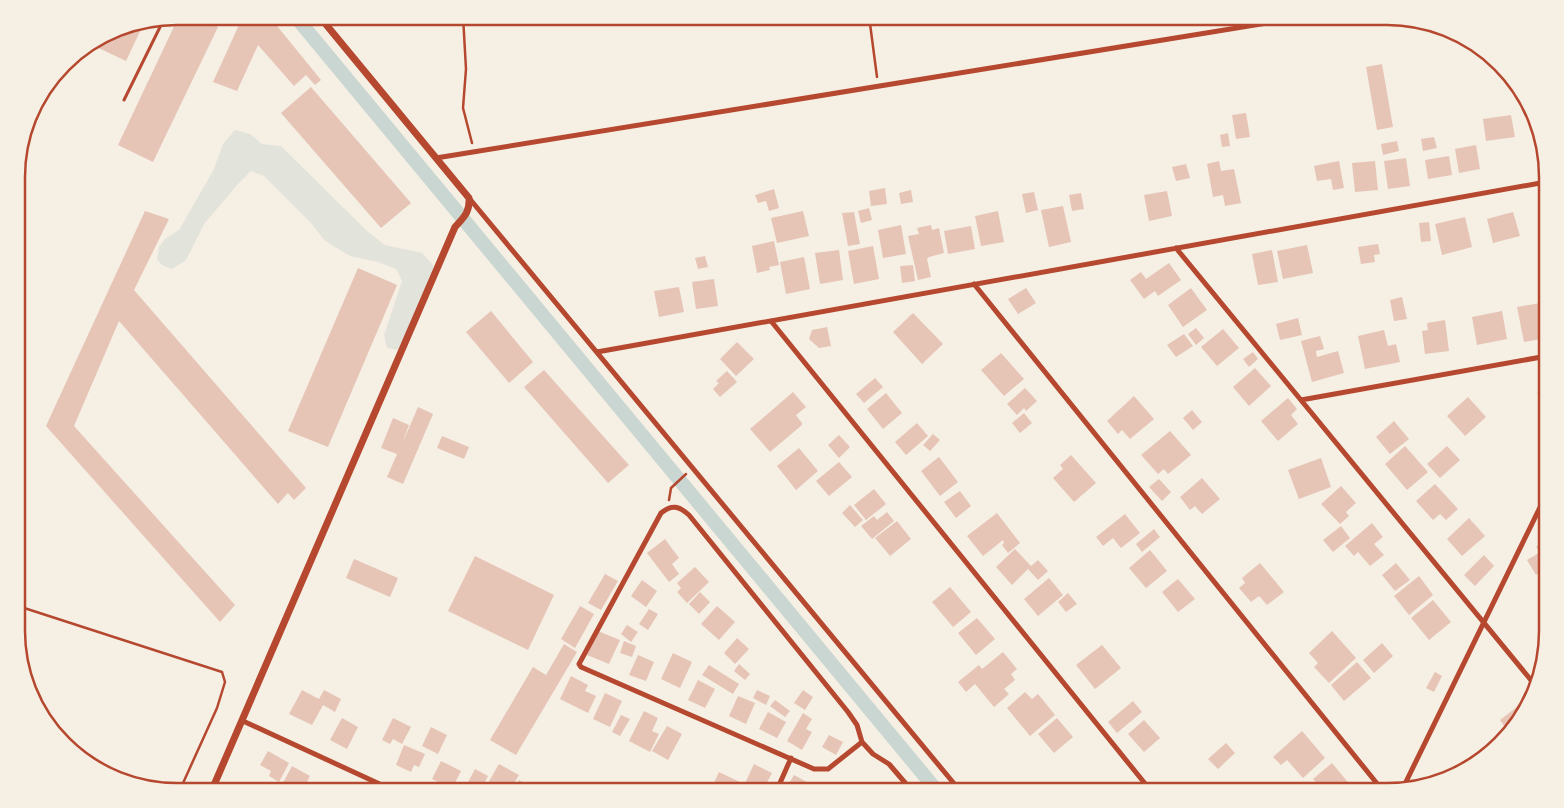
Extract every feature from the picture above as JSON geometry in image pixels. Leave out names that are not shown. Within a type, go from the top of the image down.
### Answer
[{"type":"street","points":[[326,25],[954,783]]},
{"type":"street","points":[[436,158],[1258,25]]},
{"type":"street","points":[[596,352],[1539,183]]},
{"type":"street","points":[[215,783],[455,227],[468,214],[470,207],[469,198]]},
{"type":"street","points":[[1176,248],[1531,680]]},
{"type":"street","points":[[974,284],[1377,783]]},
{"type":"street","points":[[771,321],[1144,783]]},
{"type":"street","points":[[1301,400],[1539,357]]},
{"type":"street","points":[[862,742],[828,769],[814,769],[583,669],[579,664],[661,512],[668,507],[675,506],[682,508],[689,515],[848,712],[856,725],[862,742],[873,754],[889,764],[905,783]]},
{"type":"street","points":[[1406,782],[1539,509]]},
{"type":"street","points":[[243,721],[378,783]]},
{"type":"street","points":[[780,783],[791,758]]},
{"type":"lane","points":[[124,100],[161,26]]},
{"type":"path","points":[[464,25],[466,69],[463,108],[474,152]]},
{"type":"path","points":[[870,25],[878,86]]},
{"type":"path","points":[[671,488],[684,475]]},
{"type":"path","points":[[25,608],[222,672],[225,682],[217,708],[183,783]]},
{"type":"shaded area","points":[[235,130],[250,134],[262,144],[281,146],[367,231],[385,245],[422,253],[433,265],[434,275],[398,350],[387,348],[384,335],[402,281],[396,269],[378,262],[350,256],[325,241],[311,223],[264,176],[251,171],[204,224],[186,260],[172,269],[162,265],[157,259],[159,247],[165,239],[179,230],[213,171],[223,144]]},
{"type":"building","points":[[175,25],[214,25],[218,27],[153,162],[118,145]]},
{"type":"building","points":[[239,25],[276,25],[321,80],[315,85],[306,75],[294,86],[258,45],[237,91],[213,82]]},
{"type":"building","points":[[141,30],[126,61],[97,47],[128,33]]},
{"type":"building","points":[[1382,64],[1393,127],[1377,130],[1366,67]]},
{"type":"building","points":[[311,87],[411,203],[381,228],[281,113]]},
{"type":"building","points":[[1246,113],[1250,137],[1236,139],[1232,115]]},
{"type":"building","points":[[1511,115],[1515,137],[1486,141],[1483,119]]},
{"type":"building","points":[[1228,133],[1230,146],[1222,147],[1220,135]]},
{"type":"building","points":[[1434,137],[1437,148],[1423,151],[1421,139]]},
{"type":"building","points":[[1397,141],[1399,151],[1383,155],[1381,144]]},
{"type":"building","points":[[1476,145],[1480,169],[1459,173],[1455,149]]},
{"type":"building","points":[[1449,156],[1452,175],[1428,179],[1425,160]]},
{"type":"building","points":[[1406,158],[1410,186],[1388,189],[1384,161]]},
{"type":"building","points":[[1219,161],[1221,171],[1234,169],[1241,203],[1225,206],[1223,195],[1213,197],[1207,164]]},
{"type":"building","points":[[1339,161],[1344,188],[1333,190],[1331,179],[1317,181],[1314,166]]},
{"type":"building","points":[[1375,161],[1378,190],[1355,192],[1352,163]]},
{"type":"building","points":[[1186,164],[1190,178],[1176,181],[1172,167]]},
{"type":"building","points":[[885,188],[887,204],[871,206],[869,191]]},
{"type":"building","points":[[774,189],[779,208],[769,211],[766,201],[758,203],[755,195]]},
{"type":"building","points":[[911,190],[913,202],[901,204],[899,193]]},
{"type":"building","points":[[1167,191],[1172,216],[1149,221],[1144,195]]},
{"type":"building","points":[[1034,192],[1038,210],[1026,213],[1022,194]]},
{"type":"building","points":[[1081,193],[1084,209],[1072,211],[1069,195]]},
{"type":"building","points":[[1063,206],[1071,242],[1049,247],[1041,210]]},
{"type":"building","points":[[869,208],[872,220],[861,223],[858,211]]},
{"type":"building","points":[[145,211],[169,219],[134,290],[306,488],[294,500],[288,493],[278,504],[119,321],[74,426],[235,605],[220,622],[46,426]]},
{"type":"building","points":[[803,211],[809,236],[777,243],[771,218]]},
{"type":"building","points":[[998,211],[1004,242],[981,246],[975,216]]},
{"type":"building","points":[[854,212],[860,244],[848,246],[842,213]]},
{"type":"building","points":[[1513,212],[1520,236],[1493,243],[1487,219]]},
{"type":"building","points":[[1465,217],[1472,247],[1442,255],[1435,224]]},
{"type":"building","points":[[1429,222],[1431,241],[1421,242],[1419,223]]},
{"type":"building","points":[[901,225],[906,254],[883,258],[878,230]]},
{"type":"building","points":[[931,225],[932,230],[939,228],[944,253],[927,259],[931,277],[918,280],[908,236],[919,234],[917,228]]},
{"type":"building","points":[[971,226],[975,249],[948,254],[944,231]]},
{"type":"building","points":[[774,241],[779,265],[769,267],[770,270],[757,273],[752,246]]},
{"type":"building","points":[[1378,244],[1380,254],[1374,255],[1375,262],[1361,264],[1358,247]]},
{"type":"building","points":[[1307,245],[1313,273],[1283,279],[1277,251]]},
{"type":"building","points":[[873,246],[879,279],[854,284],[848,251]]},
{"type":"building","points":[[839,250],[843,280],[820,284],[815,253]]},
{"type":"building","points":[[1272,250],[1278,282],[1258,285],[1252,254]]},
{"type":"building","points":[[705,256],[708,267],[698,269],[695,258]]},
{"type":"building","points":[[804,257],[810,289],[786,294],[780,262]]},
{"type":"building","points":[[1169,263],[1181,280],[1158,296],[1155,291],[1144,299],[1130,280],[1141,272],[1146,279]]},
{"type":"building","points":[[913,265],[915,281],[902,283],[900,266]]},
{"type":"building","points":[[358,268],[397,285],[328,447],[288,431]]},
{"type":"building","points":[[714,279],[718,306],[696,309],[692,282]]},
{"type":"building","points":[[679,287],[684,312],[659,317],[654,291]]},
{"type":"building","points":[[1026,288],[1036,303],[1018,314],[1008,299]]},
{"type":"building","points":[[1191,288],[1207,310],[1183,327],[1168,305]]},
{"type":"building","points":[[1402,297],[1407,319],[1394,321],[1390,300]]},
{"type":"building","points":[[1539,303],[1539,339],[1524,342],[1517,307]]},
{"type":"building","points":[[491,311],[533,362],[509,383],[466,332]]},
{"type":"building","points":[[1502,311],[1507,339],[1477,345],[1472,317]]},
{"type":"building","points":[[913,313],[943,344],[922,364],[893,332]]},
{"type":"building","points":[[1298,318],[1302,335],[1280,340],[1276,324]]},
{"type":"building","points":[[1445,320],[1449,351],[1425,354],[1422,331],[1428,330],[1427,323]]},
{"type":"building","points":[[827,327],[831,346],[819,348],[809,339],[812,330]]},
{"type":"building","points":[[1196,328],[1204,338],[1196,345],[1188,334]]},
{"type":"building","points":[[1223,329],[1239,348],[1217,366],[1201,347]]},
{"type":"building","points":[[1384,330],[1388,346],[1396,344],[1400,362],[1365,369],[1358,336]]},
{"type":"building","points":[[1184,334],[1193,346],[1176,357],[1167,345]]},
{"type":"building","points":[[1320,336],[1324,349],[1316,351],[1317,357],[1338,351],[1344,373],[1312,382],[1301,341]]},
{"type":"building","points":[[737,342],[754,359],[736,376],[720,359]]},
{"type":"building","points":[[1253,352],[1258,359],[1249,367],[1243,359]]},
{"type":"building","points":[[1001,353],[1024,379],[1004,396],[981,370]]},
{"type":"building","points":[[1255,368],[1271,386],[1249,406],[1233,387]]},
{"type":"building","points":[[544,370],[629,465],[608,483],[524,387]]},
{"type":"building","points":[[727,371],[737,382],[720,397],[713,389],[719,383],[716,381]]},
{"type":"building","points":[[875,378],[883,387],[864,403],[856,394]]},
{"type":"building","points":[[1025,388],[1037,401],[1026,411],[1024,408],[1017,415],[1007,404]]},
{"type":"building","points":[[793,392],[806,407],[796,415],[802,425],[770,452],[750,429]]},
{"type":"building","points":[[886,393],[902,413],[883,429],[867,409]]},
{"type":"building","points":[[1134,396],[1154,419],[1130,439],[1122,430],[1118,434],[1107,421]]},
{"type":"building","points":[[1468,397],[1486,417],[1465,436],[1447,416]]},
{"type":"building","points":[[1288,398],[1297,409],[1291,415],[1298,424],[1278,441],[1261,421]]},
{"type":"building","points":[[418,407],[433,414],[403,484],[387,477],[397,454],[381,448],[393,418],[409,425],[402,444]]},
{"type":"building","points":[[1192,410],[1202,422],[1193,430],[1183,418]]},
{"type":"building","points":[[1024,413],[1032,423],[1020,433],[1012,423]]},
{"type":"building","points":[[1394,421],[1409,439],[1390,454],[1376,437]]},
{"type":"building","points":[[917,423],[928,436],[906,455],[895,442]]},
{"type":"building","points":[[1170,431],[1191,455],[1168,474],[1164,469],[1158,474],[1141,455]]},
{"type":"building","points":[[933,434],[940,440],[930,451],[923,445]]},
{"type":"building","points":[[839,435],[850,447],[839,458],[828,445]]},
{"type":"building","points":[[442,436],[469,447],[464,459],[437,448]]},
{"type":"building","points":[[1405,446],[1428,472],[1407,490],[1385,464]]},
{"type":"building","points":[[1447,446],[1460,460],[1440,478],[1427,464]]},
{"type":"building","points":[[799,448],[818,471],[796,490],[777,466]]},
{"type":"building","points":[[1071,455],[1096,483],[1074,502],[1053,478],[1063,469],[1060,465]]},
{"type":"building","points":[[939,457],[958,482],[940,496],[921,471]]},
{"type":"building","points":[[1321,458],[1331,487],[1299,499],[1288,470]]},
{"type":"building","points":[[839,462],[852,477],[829,496],[816,481]]},
{"type":"building","points":[[1202,478],[1220,499],[1202,514],[1195,506],[1190,510],[1180,497]]},
{"type":"building","points":[[1159,479],[1171,492],[1162,501],[1149,487]]},
{"type":"building","points":[[1435,484],[1458,509],[1446,520],[1440,514],[1433,520],[1416,501]]},
{"type":"building","points":[[1341,486],[1356,503],[1346,512],[1349,516],[1340,524],[1321,504]]},
{"type":"building","points":[[874,489],[886,504],[866,520],[854,505]]},
{"type":"building","points":[[960,491],[971,506],[956,518],[944,502]]},
{"type":"building","points":[[850,505],[863,520],[855,527],[842,513]]},
{"type":"building","points":[[887,512],[894,521],[872,539],[861,526],[874,516],[877,520]]},
{"type":"building","points":[[997,513],[1020,543],[1008,553],[1002,545],[1004,543],[1003,540],[983,556],[967,536]]},
{"type":"building","points":[[1125,514],[1140,533],[1121,548],[1113,538],[1103,546],[1096,537]]},
{"type":"building","points":[[1469,518],[1485,536],[1462,556],[1447,539]]},
{"type":"building","points":[[897,521],[911,539],[890,556],[875,538]]},
{"type":"building","points":[[1372,523],[1383,537],[1374,544],[1384,555],[1370,566],[1358,552],[1354,556],[1345,546]]},
{"type":"building","points":[[1341,526],[1350,538],[1333,552],[1323,540]]},
{"type":"building","points":[[1154,529],[1160,537],[1142,552],[1136,544]]},
{"type":"building","points":[[665,539],[679,558],[672,564],[679,574],[669,582],[647,553]]},
{"type":"building","points":[[1015,549],[1031,566],[1038,560],[1048,571],[1038,580],[1028,569],[1012,585],[996,567]]},
{"type":"building","points":[[1150,550],[1167,571],[1146,588],[1129,568]]},
{"type":"building","points":[[1539,553],[1539,573],[1536,575],[1527,560]]},
{"type":"building","points":[[1484,555],[1494,566],[1475,586],[1464,575]]},
{"type":"building","points":[[475,556],[554,595],[528,650],[448,611]]},
{"type":"building","points":[[354,559],[398,578],[390,597],[346,578]]},
{"type":"building","points":[[1260,563],[1284,592],[1267,605],[1259,596],[1251,602],[1239,588],[1245,583],[1242,578]]},
{"type":"building","points":[[1396,563],[1410,580],[1395,591],[1382,575]]},
{"type":"building","points":[[695,567],[709,582],[687,603],[677,592],[681,588],[677,583]]},
{"type":"building","points":[[605,574],[618,581],[601,610],[588,603]]},
{"type":"building","points":[[1419,576],[1433,595],[1409,615],[1394,596]]},
{"type":"building","points":[[1049,578],[1063,595],[1038,616],[1024,599]]},
{"type":"building","points":[[1178,579],[1195,599],[1178,612],[1162,592]]},
{"type":"building","points":[[642,580],[657,591],[646,607],[631,596]]},
{"type":"building","points":[[950,587],[971,612],[953,627],[932,602]]},
{"type":"building","points":[[700,592],[710,602],[699,614],[689,604]]},
{"type":"building","points":[[1068,593],[1077,604],[1066,612],[1058,602]]},
{"type":"building","points":[[1433,600],[1451,622],[1429,640],[1411,618]]},
{"type":"building","points":[[580,606],[594,614],[575,648],[561,639]]},
{"type":"building","points":[[717,606],[735,622],[719,640],[701,624]]},
{"type":"building","points":[[649,609],[658,614],[648,630],[639,624]]},
{"type":"building","points":[[977,618],[995,639],[976,655],[958,633]]},
{"type":"building","points":[[627,625],[638,632],[631,642],[621,634]]},
{"type":"building","points":[[598,631],[620,640],[609,664],[587,655]]},
{"type":"building","points":[[1332,631],[1356,658],[1329,683],[1314,667],[1318,663],[1309,653]]},
{"type":"building","points":[[737,638],[749,649],[735,664],[724,653]]},
{"type":"building","points":[[624,641],[636,646],[632,657],[620,653]]},
{"type":"building","points":[[1382,643],[1393,656],[1374,673],[1363,660]]},
{"type":"building","points":[[564,644],[577,652],[516,755],[490,740],[533,667],[546,675]]},
{"type":"building","points":[[1102,645],[1121,668],[1095,689],[1076,665]]},
{"type":"building","points":[[1003,652],[1017,669],[1011,674],[1015,680],[1004,689],[1009,694],[994,707],[975,684],[966,692],[958,682],[979,665],[982,669]]},
{"type":"building","points":[[673,653],[692,662],[680,688],[661,679]]},
{"type":"building","points":[[638,655],[654,662],[646,681],[629,675]]},
{"type":"building","points":[[1357,662],[1371,678],[1344,701],[1331,685]]},
{"type":"building","points":[[739,664],[750,674],[745,680],[734,671]]},
{"type":"building","points":[[709,665],[739,684],[733,694],[702,675]]},
{"type":"building","points":[[1435,672],[1442,676],[1434,692],[1426,688]]},
{"type":"building","points":[[571,676],[588,685],[585,691],[596,696],[588,713],[560,699]]},
{"type":"building","points":[[698,680],[715,689],[705,708],[688,700]]},
{"type":"building","points":[[302,690],[319,699],[324,690],[341,699],[335,712],[323,705],[312,725],[289,714]]},
{"type":"building","points":[[757,690],[770,696],[766,705],[753,698]]},
{"type":"building","points":[[803,690],[813,697],[805,710],[794,703]]},
{"type":"building","points":[[1025,692],[1032,699],[1038,694],[1055,715],[1030,736],[1007,708]]},
{"type":"building","points":[[605,693],[622,701],[610,727],[593,719]]},
{"type":"building","points":[[738,696],[755,703],[746,724],[729,716]]},
{"type":"building","points":[[775,700],[790,711],[785,717],[770,706]]},
{"type":"building","points":[[1133,701],[1142,712],[1117,733],[1108,722]]},
{"type":"building","points":[[1518,706],[1518,706],[1505,727],[1500,720]]},
{"type":"building","points":[[644,711],[658,718],[652,731],[659,734],[650,752],[629,741]]},
{"type":"building","points":[[768,712],[786,722],[777,738],[759,729]]},
{"type":"building","points":[[803,713],[812,719],[806,729],[812,732],[802,750],[787,741]]},
{"type":"building","points":[[621,715],[630,719],[620,736],[612,732]]},
{"type":"building","points":[[342,718],[358,727],[347,749],[330,740]]},
{"type":"building","points":[[393,718],[411,727],[402,744],[393,739],[390,744],[382,740]]},
{"type":"building","points":[[1057,718],[1073,737],[1054,753],[1038,734]]},
{"type":"building","points":[[1144,720],[1160,738],[1144,752],[1128,734]]},
{"type":"building","points":[[667,726],[682,734],[668,760],[652,751]]},
{"type":"building","points":[[431,727],[447,735],[438,754],[422,746]]},
{"type":"building","points":[[1302,731],[1325,758],[1303,778],[1287,760],[1281,765],[1273,757]]},
{"type":"building","points":[[829,735],[843,742],[836,755],[822,747]]},
{"type":"building","points":[[1226,743],[1235,753],[1218,769],[1208,759]]},
{"type":"building","points":[[404,745],[425,754],[419,767],[414,765],[411,772],[396,765]]},
{"type":"building","points":[[268,751],[289,763],[279,782],[269,776],[271,771],[260,765]]},
{"type":"building","points":[[441,761],[461,771],[455,783],[440,783],[432,779]]},
{"type":"building","points":[[1332,763],[1349,783],[1317,783],[1313,779]]},
{"type":"building","points":[[499,764],[519,775],[514,783],[488,783]]},
{"type":"building","points":[[754,764],[772,773],[767,783],[745,783]]},
{"type":"building","points":[[292,766],[310,776],[306,783],[283,783]]},
{"type":"building","points":[[475,769],[488,776],[484,783],[468,783]]},
{"type":"building","points":[[719,772],[742,783],[714,783]]},
{"type":"building","points":[[794,775],[807,782],[807,783],[789,783]]},
{"type":"waterway","points":[[302,25],[931,783]]}]
